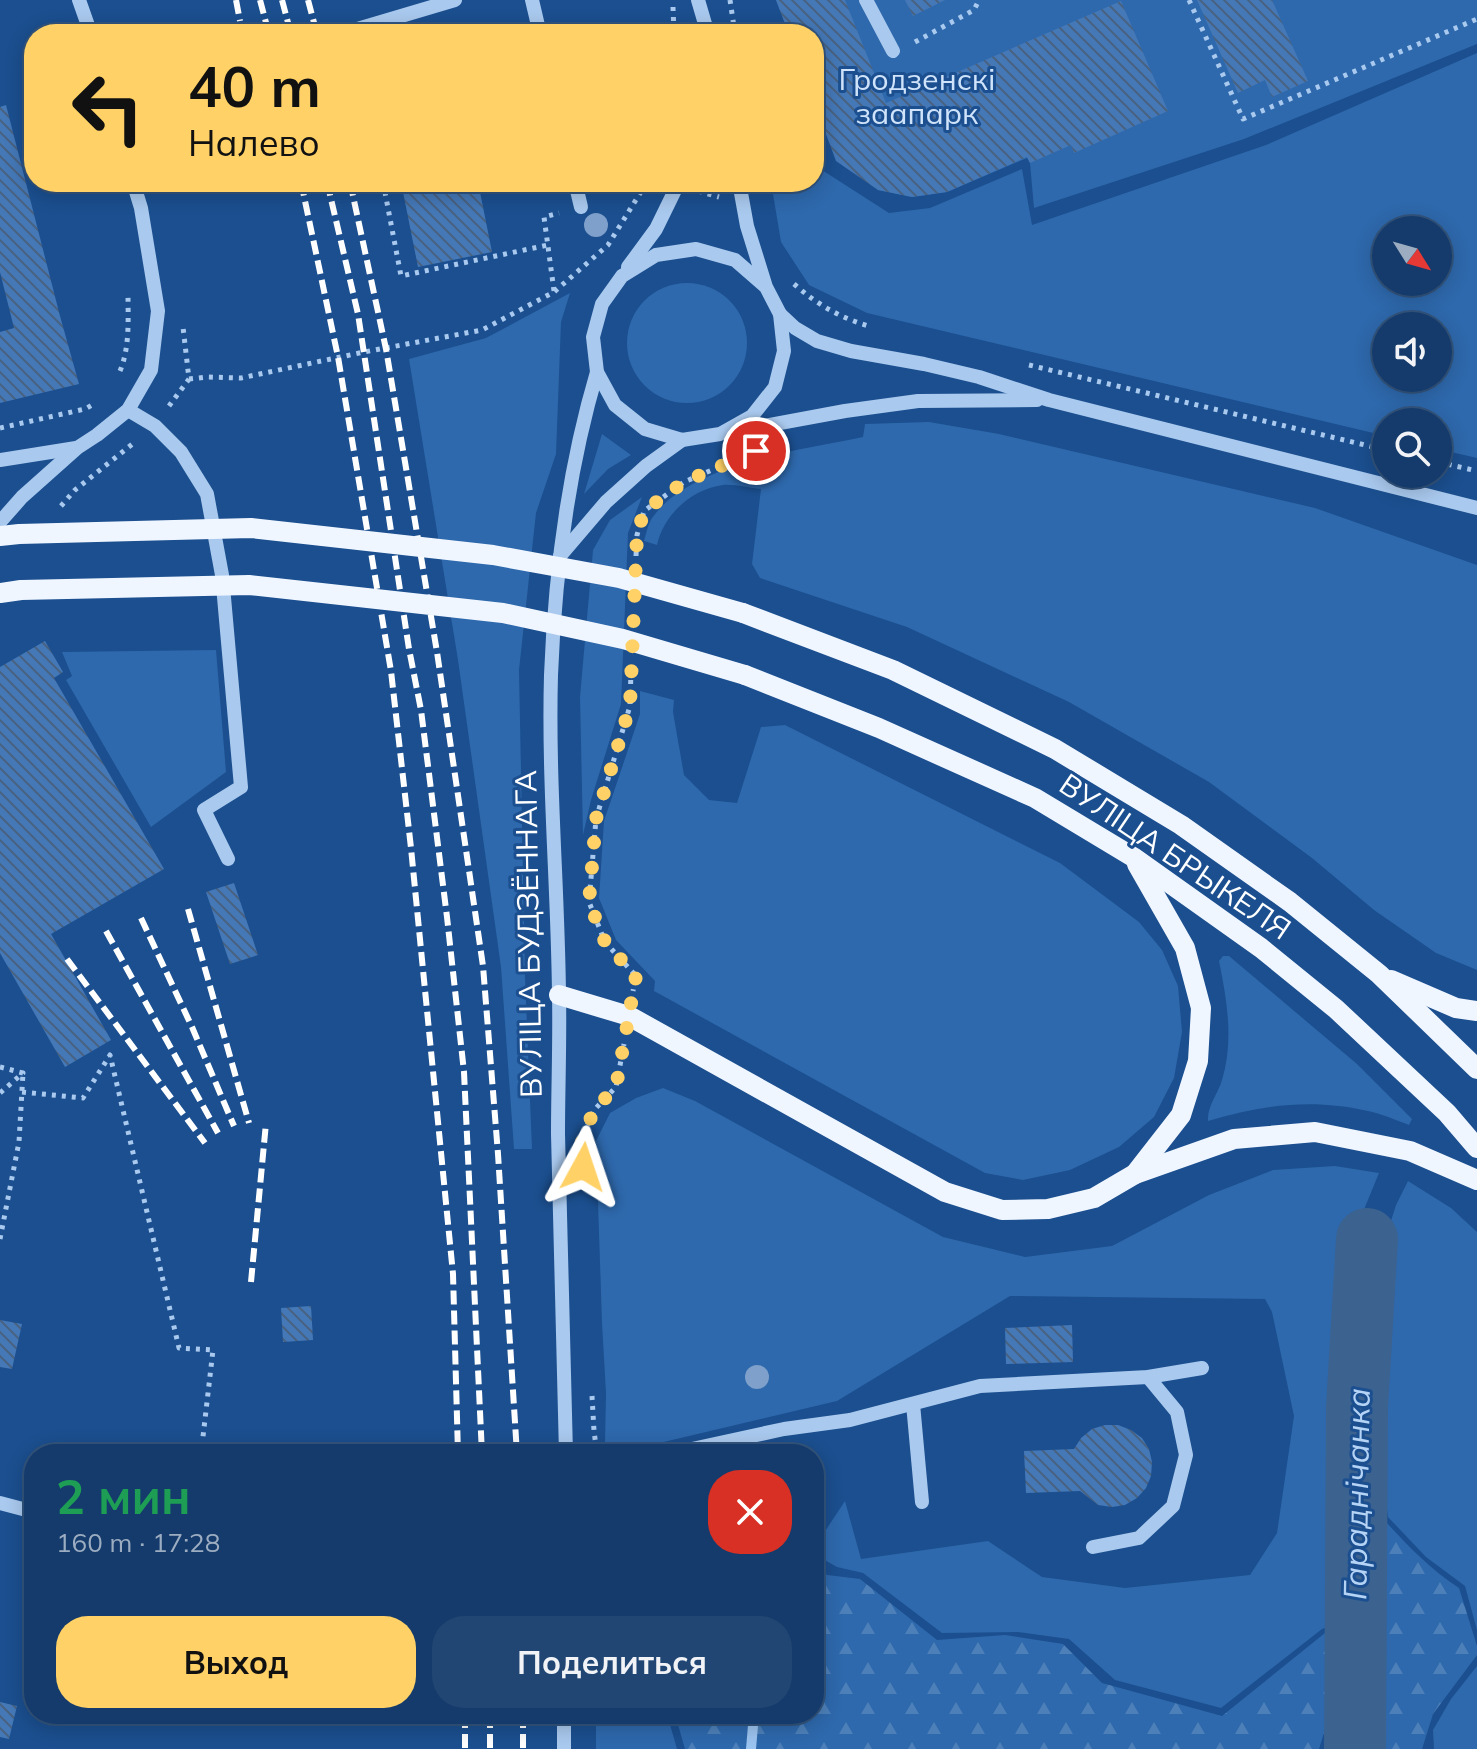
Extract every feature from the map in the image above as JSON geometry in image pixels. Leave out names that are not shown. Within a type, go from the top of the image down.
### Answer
[{"type":"main road","name":"ВУЛІЦА БРЫКЕЛЯ","points":[[0,536],[251,528],[493,555],[619,578],[743,613],[893,670],[1055,749],[1181,825],[1290,902],[1379,974],[1477,1069]]},
{"type":"main road","name":"ВУЛІЦА БРЫКЕЛЯ","points":[[0,593],[249,585],[487,611],[623,639],[745,675],[879,728],[1035,798],[1133,857],[1261,948],[1336,1009],[1447,1113],[1477,1148]]},
{"type":"main road","points":[[1133,857],[1185,948],[1201,1008],[1198,1061],[1181,1115],[1135,1174]]},
{"type":"main road","points":[[1379,974],[1456,1008],[1477,1011]]},
{"type":"main road","points":[[559,995],[629,1016],[945,1192],[1002,1210],[1048,1209],[1094,1198],[1135,1174],[1234,1139],[1315,1132],[1410,1151],[1477,1180]]},
{"type":"street","points":[[79,0],[87,24]]},
{"type":"street","points":[[374,24],[455,0]]},
{"type":"street","points":[[532,0],[538,24]]},
{"type":"street","points":[[698,0],[705,24]]},
{"type":"street","points":[[866,0],[893,51]]},
{"type":"street","points":[[0,522],[22,497],[77,448],[128,410],[151,370],[158,311],[136,192]]},
{"type":"street","points":[[577,192],[581,207]]},
{"type":"street","points":[[674,192],[656,229],[602,304],[593,337],[597,372],[615,405],[645,429],[682,440],[918,401],[1049,400]]},
{"type":"street","points":[[741,192],[747,226],[766,287],[780,314],[795,328],[817,341],[979,377],[1049,400],[1477,508]]},
{"type":"street","points":[[622,276],[656,255],[696,249],[735,260],[766,287]]},
{"type":"street","points":[[720,434],[752,416],[775,387],[784,351],[780,314]]},
{"type":"street","name":"ВУЛІЦА БУДЗЁННАГА","points":[[566,1444],[551,674],[568,497],[583,419],[597,372]]},
{"type":"street","points":[[128,410],[155,426],[181,452],[207,494],[222,575],[241,787],[204,810],[228,859]]},
{"type":"street","points":[[560,556],[606,502],[646,466],[682,440]]},
{"type":"street","points":[[0,460],[77,448]]},
{"type":"street","points":[[715,1444],[784,1429],[850,1420],[980,1386],[1148,1377],[1202,1368]]},
{"type":"street","points":[[1093,1547],[1139,1538],[1173,1506],[1186,1455],[1177,1412],[1148,1377]]},
{"type":"street","points":[[913,1404],[922,1502]]},
{"type":"street","points":[[0,1503],[24,1509]]},
{"type":"street","points":[[564,1724],[564,1749]]},
{"type":"path","points":[[671,0],[673,24]]},
{"type":"path","points":[[730,0],[734,24]]},
{"type":"path","points":[[893,51],[974,10],[979,0]]},
{"type":"path","points":[[1189,0],[1243,119],[1477,19]]},
{"type":"path","points":[[385,192],[401,276],[548,245]]},
{"type":"path","points":[[189,379],[241,378],[482,330],[554,292],[608,245],[641,192]]},
{"type":"path","points":[[554,292],[544,217],[581,207]]},
{"type":"path","points":[[115,382],[124,361],[128,321],[127,282]]},
{"type":"path","points":[[792,283],[814,302],[854,322],[880,330]]},
{"type":"path","points":[[1018,362],[1372,447]]},
{"type":"path","points":[[0,428],[85,409],[97,401]]},
{"type":"path","points":[[636,566],[637,535],[644,511],[684,482],[742,457]]},
{"type":"path","points":[[1452,465],[1477,471]]},
{"type":"path","points":[[582,1137],[595,1109],[616,1087],[636,976],[605,942],[589,902],[596,819],[630,706],[632,659]]},
{"type":"path","points":[[22,1092],[83,1098],[110,1055],[179,1348],[213,1350],[202,1444]]},
{"type":"path","points":[[0,1067],[23,1073]]},
{"type":"path","points":[[0,1239],[19,1142],[23,1073]]},
{"type":"path","points":[[0,1093],[23,1073]]},
{"type":"path","points":[[592,1384],[596,1444]]},
{"type":"green space","name":"Гродзенскі заапарк","points":[[776,0],[1477,0],[1477,44],[1244,139],[1034,208],[1027,158],[947,192],[912,197],[878,190],[824,58],[824,24],[785,24]]},
{"type":"green space","points":[[1477,53],[1477,458],[1452,452],[1452,408],[1372,408],[1372,433],[867,313],[809,285],[781,242],[773,192],[824,192],[824,171],[889,213],[930,208],[1022,169],[1032,225],[1266,145]]},
{"type":"green space","points":[[687,283],[710,287],[730,300],[743,320],[747,343],[743,366],[730,386],[710,399],[687,403],[664,399],[644,386],[631,366],[627,343],[631,320],[644,300],[664,287]]},
{"type":"green space","points":[[570,293],[561,322],[556,454],[536,513],[519,670],[532,1149],[514,1149],[501,967],[458,660],[409,359],[486,338]]},
{"type":"green space","points":[[929,422],[999,434],[1315,508],[1477,565],[1477,970],[1436,953],[1374,910],[1312,858],[1209,782],[1069,702],[907,627],[760,578],[752,564],[761,489],[723,485],[712,487],[690,498],[673,513],[657,545],[644,541],[652,518],[670,499],[720,472],[779,454],[863,437],[865,424]]},
{"type":"green space","points":[[602,434],[631,455],[608,469],[584,494]]},
{"type":"green space","points":[[642,497],[628,533],[621,704],[583,835],[580,697],[593,550],[610,520]]},
{"type":"green space","points":[[216,650],[226,772],[151,827],[66,680],[72,676],[62,652]]},
{"type":"green space","points":[[640,691],[674,700],[673,712],[684,775],[709,800],[737,803],[761,727],[785,725],[1060,863],[1139,922],[1162,950],[1178,986],[1182,1032],[1174,1078],[1154,1117],[1119,1147],[1070,1170],[1023,1180],[985,1173],[654,991],[655,981],[616,940],[599,898],[604,821],[640,714]]},
{"type":"green space","points":[[1223,956],[1229,956],[1357,1064],[1412,1119],[1409,1125],[1368,1111],[1307,1104],[1268,1107],[1208,1121],[1228,1050],[1227,1006],[1219,961]]},
{"type":"green space","points":[[663,1088],[695,1101],[943,1237],[1025,1257],[1112,1246],[1209,1195],[1273,1170],[1335,1166],[1379,1173],[1356,1229],[1342,1369],[1347,1620],[1322,1629],[1221,1708],[1115,1680],[1069,1639],[1018,1632],[942,1633],[863,1573],[837,1567],[824,1560],[824,1533],[845,1501],[861,1559],[988,1541],[1042,1577],[1125,1588],[1250,1575],[1277,1533],[1294,1416],[1272,1312],[1265,1299],[1010,1296],[837,1401],[655,1444],[605,1443],[606,1393],[596,1141],[610,1113],[636,1098]]},
{"type":"green space","points":[[1408,1181],[1451,1208],[1477,1232],[1477,1630],[1465,1586],[1426,1557],[1388,1517],[1375,1411],[1380,1256],[1396,1205]]},
{"type":"green space","points":[[1385,1521],[1429,1565],[1459,1588],[1477,1646],[1477,1655],[1433,1714],[1422,1749],[1384,1749]]},
{"type":"green space","points":[[824,1572],[860,1579],[937,1640],[1005,1635],[1063,1644],[1102,1683],[1222,1716],[1325,1633],[1335,1697],[1319,1749],[685,1749],[678,1724],[824,1724]]},
{"type":"green space","points":[[1477,1666],[1477,1749],[1434,1749],[1433,1730],[1451,1699]]},
{"type":"green space","points":[[596,1724],[670,1724],[677,1749],[596,1749]]},
{"type":"building","points":[[776,0],[845,0],[886,103],[1121,1],[1168,111],[1074,153],[1071,145],[1030,163],[1027,157],[947,192],[912,197],[878,190],[836,161],[824,129],[824,24],[785,24]]},
{"type":"building","points":[[905,0],[945,0],[913,16]]},
{"type":"building","points":[[1197,0],[1272,0],[1308,81],[1272,97],[1265,80],[1238,93]]},
{"type":"building","points":[[6,105],[24,175],[24,192],[28,192],[79,384],[0,403],[0,332],[14,328],[0,272],[0,107]]},
{"type":"building","points":[[403,192],[480,192],[492,252],[418,267]]},
{"type":"building","points":[[45,641],[63,672],[54,678],[164,869],[51,934],[111,1040],[65,1067],[0,953],[0,667]]},
{"type":"building","points":[[234,883],[258,955],[230,964],[206,892]]},
{"type":"building","points":[[311,1306],[313,1340],[283,1342],[281,1308]]},
{"type":"building","points":[[0,1320],[22,1324],[12,1369],[0,1367]]},
{"type":"building","points":[[1072,1325],[1073,1362],[1006,1364],[1005,1328]]},
{"type":"building","points":[[1118,1425],[1131,1430],[1142,1438],[1149,1449],[1151,1476],[1137,1498],[1125,1505],[1112,1507],[1098,1505],[1080,1491],[1026,1493],[1024,1451],[1074,1449],[1092,1429]]},
{"type":"building","points":[[0,1702],[17,1706],[9,1739],[0,1737]]},
{"type":"waterway","name":"Гараднічанка","points":[[1355,1749],[1357,1407],[1367,1239]]},
{"type":"waterway","points":[[751,1749],[753,1724]]},
{"type":"railway","points":[[236,0],[240,21]]},
{"type":"railway","points":[[260,0],[266,24]]},
{"type":"railway","points":[[282,0],[288,24]]},
{"type":"railway","points":[[308,0],[314,24]]},
{"type":"railway","points":[[303,192],[338,357],[391,671],[453,1274],[458,1444]]},
{"type":"railway","points":[[329,192],[358,314],[421,710],[447,917],[464,1072],[482,1444]]},
{"type":"railway","points":[[352,192],[386,349],[437,652],[483,966],[516,1444]]},
{"type":"railway","points":[[188,909],[249,1123]]},
{"type":"railway","points":[[141,918],[234,1126]]},
{"type":"railway","points":[[106,931],[218,1133]]},
{"type":"railway","points":[[67,959],[205,1143]]},
{"type":"railway","points":[[251,1282],[266,1123]]},
{"type":"railway","points":[[465,1724],[465,1749]]},
{"type":"railway","points":[[490,1724],[490,1749]]},
{"type":"railway","points":[[523,1724],[523,1749]]},
{"type":"route","points":[[583,1167],[582,1137],[595,1109],[616,1087],[636,976],[605,942],[589,902],[596,819],[630,706],[637,535],[644,511],[684,482],[756,451]]}]
